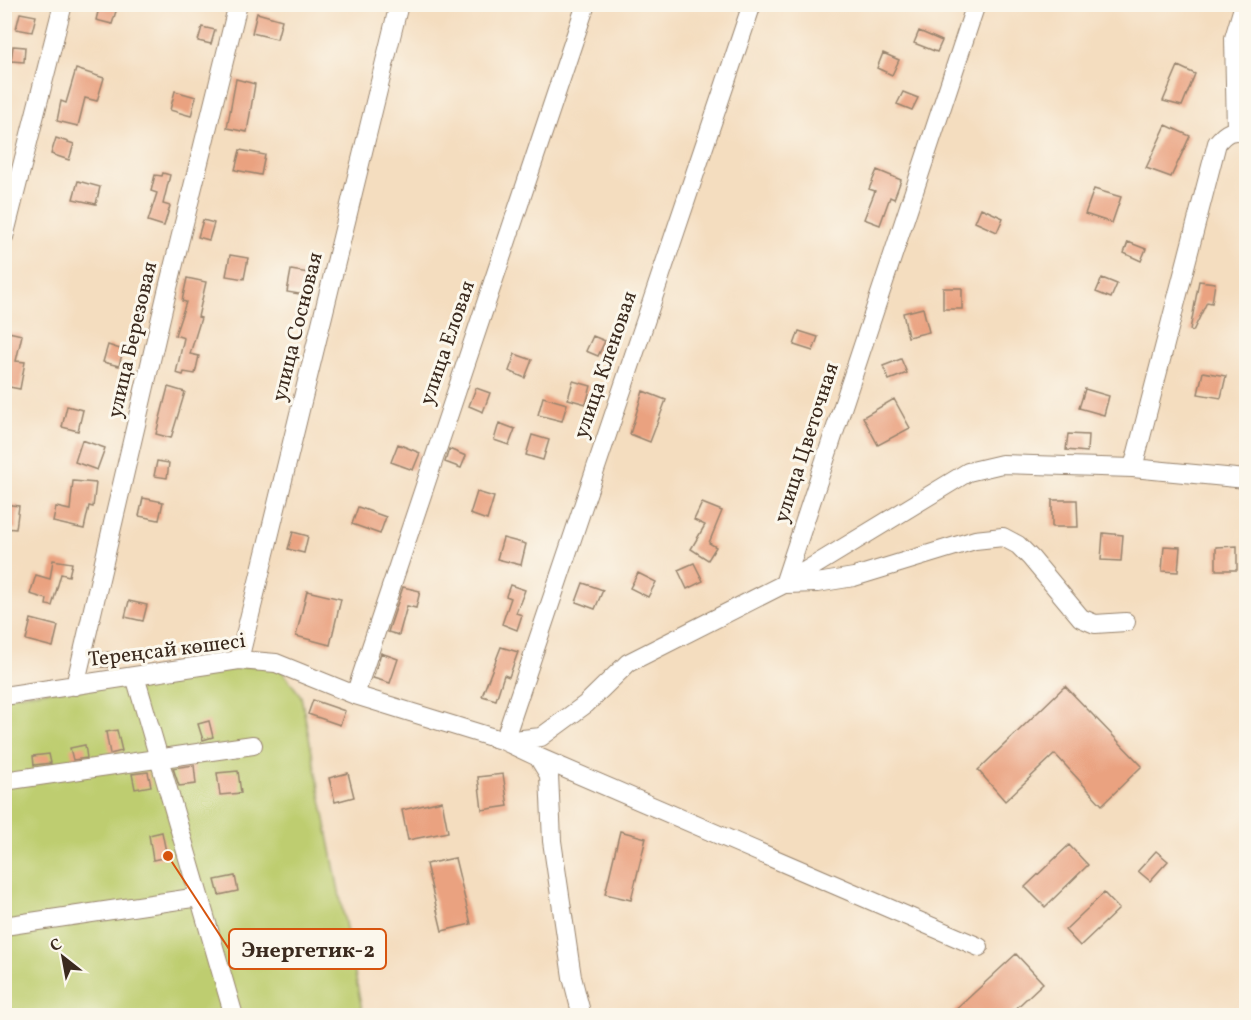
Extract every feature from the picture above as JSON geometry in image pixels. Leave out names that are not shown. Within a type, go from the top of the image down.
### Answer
[{"type":"street","points":[[4,237],[63,4]]},
{"type":"street","name":"улица Березовая","points":[[75,686],[166,296],[238,4]]},
{"type":"street","name":"улица Сосновая","points":[[239,660],[399,4]]},
{"type":"street","name":"улица Еловая","points":[[355,695],[586,4]]},
{"type":"street","name":"улица Кленовая","points":[[504,741],[752,4]]},
{"type":"street","name":"улица Цветочная","points":[[784,584],[976,4]]},
{"type":"street","points":[[1133,468],[1216,143],[1224,134],[1241,131],[1234,38],[1244,4]]},
{"type":"street","points":[[504,741],[542,737],[586,704],[628,663],[784,584],[968,472],[985,466],[1002,464],[1133,468],[1246,479]]},
{"type":"street","points":[[784,584],[817,583],[854,578],[975,540],[1003,537],[1018,544],[1081,618],[1095,624],[1126,622]]},
{"type":"street","name":"Тереңсай көшесі","points":[[4,696],[239,660],[276,663],[355,695],[504,741],[979,947]]},
{"type":"street","points":[[135,676],[234,1016]]},
{"type":"street","points":[[4,781],[253,745]]},
{"type":"street","points":[[538,757],[549,775],[554,852],[572,977],[582,1016]]},
{"type":"street","points":[[4,926],[199,897]]},
{"type":"green space","points":[[276,663],[301,696],[363,1015],[5,1016],[5,696]]},
{"type":"building","points":[[100,4],[117,8],[112,24],[96,20]]},
{"type":"building","points":[[20,13],[36,16],[32,32],[16,29]]},
{"type":"building","points":[[257,13],[282,20],[277,39],[252,33]]},
{"type":"building","points":[[202,27],[215,30],[211,44],[198,41]]},
{"type":"building","points":[[919,31],[942,41],[937,52],[914,43]]},
{"type":"building","points":[[13,46],[25,47],[24,62],[11,61]]},
{"type":"building","points":[[883,53],[899,60],[892,75],[877,68]]},
{"type":"building","points":[[1178,66],[1195,74],[1182,106],[1163,101]]},
{"type":"building","points":[[76,69],[104,78],[97,101],[85,98],[78,126],[57,121],[61,101],[66,103]]},
{"type":"building","points":[[236,79],[255,84],[247,132],[227,128]]},
{"type":"building","points":[[175,91],[196,97],[191,116],[170,110]]},
{"type":"building","points":[[903,92],[918,98],[912,110],[897,104]]},
{"type":"building","points":[[1166,125],[1190,136],[1171,177],[1146,168]]},
{"type":"building","points":[[56,138],[74,144],[69,160],[51,154]]},
{"type":"building","points":[[240,150],[265,155],[261,175],[235,170]]},
{"type":"building","points":[[877,170],[901,180],[894,199],[890,197],[880,225],[864,219],[875,191],[869,189]]},
{"type":"building","points":[[163,173],[170,175],[163,204],[170,206],[164,226],[148,221],[157,193],[151,191],[155,175],[162,176]]},
{"type":"building","points":[[78,181],[100,187],[96,204],[73,199]]},
{"type":"building","points":[[1094,189],[1121,197],[1112,223],[1085,214]]},
{"type":"building","points":[[981,208],[1003,218],[997,232],[975,222]]},
{"type":"building","points":[[203,220],[214,223],[209,240],[198,237]]},
{"type":"building","points":[[1128,242],[1146,249],[1141,261],[1124,253]]},
{"type":"building","points":[[230,255],[248,258],[244,279],[226,276]]},
{"type":"building","points":[[291,270],[315,274],[311,296],[287,292]]},
{"type":"building","points":[[187,278],[206,282],[198,317],[201,318],[190,354],[199,356],[195,374],[184,372],[183,375],[176,373],[184,338],[175,335],[186,302],[182,301]]},
{"type":"building","points":[[1102,278],[1117,284],[1111,298],[1096,292]]},
{"type":"building","points":[[1199,281],[1215,283],[1212,303],[1207,302],[1193,331],[1190,330]]},
{"type":"building","points":[[943,288],[962,288],[962,309],[943,309]]},
{"type":"building","points":[[923,308],[929,332],[908,337],[903,313]]},
{"type":"building","points":[[4,331],[22,335],[16,361],[25,362],[20,389],[4,386]]},
{"type":"building","points":[[799,331],[818,337],[813,351],[794,345]]},
{"type":"building","points":[[593,336],[605,341],[598,356],[586,351]]},
{"type":"building","points":[[108,345],[123,350],[119,366],[103,362]]},
{"type":"building","points":[[515,354],[532,360],[525,378],[509,371]]},
{"type":"building","points":[[901,359],[907,373],[889,380],[883,366]]},
{"type":"building","points":[[1203,372],[1226,376],[1221,398],[1198,394]]},
{"type":"building","points":[[573,381],[591,386],[586,404],[568,399]]},
{"type":"building","points":[[168,387],[185,392],[171,438],[156,434]]},
{"type":"building","points":[[476,388],[490,393],[483,412],[469,406]]},
{"type":"building","points":[[1085,389],[1109,396],[1104,415],[1079,408]]},
{"type":"building","points":[[643,391],[666,400],[650,442],[630,434]]},
{"type":"building","points":[[543,397],[567,404],[562,421],[538,415]]},
{"type":"building","points":[[894,399],[910,428],[878,445],[863,417]]},
{"type":"building","points":[[67,406],[83,410],[78,431],[62,427]]},
{"type":"building","points":[[499,423],[515,429],[509,445],[494,440]]},
{"type":"building","points":[[1068,434],[1088,435],[1087,452],[1066,450]]},
{"type":"building","points":[[532,435],[549,440],[543,460],[526,455]]},
{"type":"building","points":[[82,440],[105,448],[97,470],[75,462]]},
{"type":"building","points":[[398,444],[420,453],[413,470],[391,462]]},
{"type":"building","points":[[449,449],[466,456],[461,468],[445,462]]},
{"type":"building","points":[[157,461],[169,463],[167,478],[154,476]]},
{"type":"building","points":[[73,481],[96,483],[93,507],[89,506],[84,529],[53,522],[56,507],[70,510]]},
{"type":"building","points":[[477,492],[494,497],[487,520],[470,514]]},
{"type":"building","points":[[143,498],[163,502],[159,520],[139,516]]},
{"type":"building","points":[[1052,500],[1077,500],[1078,527],[1052,527]]},
{"type":"building","points":[[702,503],[722,511],[709,543],[716,547],[708,560],[691,549],[705,525],[694,520]]},
{"type":"building","points":[[4,504],[19,506],[16,529],[4,528]]},
{"type":"building","points":[[358,507],[386,517],[380,534],[352,524]]},
{"type":"building","points":[[293,532],[308,536],[304,553],[288,549]]},
{"type":"building","points":[[1103,533],[1123,535],[1121,561],[1101,560]]},
{"type":"building","points":[[503,538],[526,544],[521,565],[497,559]]},
{"type":"building","points":[[1164,546],[1180,547],[1178,572],[1162,571]]},
{"type":"building","points":[[1237,546],[1237,570],[1216,570],[1216,547]]},
{"type":"building","points":[[53,560],[72,563],[69,576],[61,574],[52,606],[46,605],[47,599],[30,594],[36,575],[50,579]]},
{"type":"building","points":[[694,563],[703,581],[687,589],[678,570]]},
{"type":"building","points":[[638,573],[656,582],[648,597],[630,588]]},
{"type":"building","points":[[583,583],[603,590],[595,609],[576,602]]},
{"type":"building","points":[[510,585],[525,590],[516,613],[522,615],[517,630],[502,624],[511,598],[506,596]]},
{"type":"building","points":[[403,587],[420,591],[416,608],[407,606],[399,635],[388,632]]},
{"type":"building","points":[[307,591],[341,599],[330,645],[296,636]]},
{"type":"building","points":[[129,601],[147,605],[143,621],[125,617]]},
{"type":"building","points":[[31,619],[58,626],[53,647],[26,640]]},
{"type":"building","points":[[501,647],[518,652],[509,677],[504,675],[496,700],[482,696]]},
{"type":"building","points":[[114,652],[114,667],[94,667],[94,653]]},
{"type":"building","points":[[381,653],[398,659],[390,683],[373,678]]},
{"type":"building","points":[[1065,686],[1142,766],[1102,805],[1055,754],[1005,801],[978,770]]},
{"type":"building","points":[[313,700],[345,711],[340,725],[308,714]]},
{"type":"building","points":[[209,721],[213,737],[203,740],[198,724]]},
{"type":"building","points":[[117,730],[122,751],[110,754],[106,732]]},
{"type":"building","points":[[85,745],[87,758],[73,760],[70,748]]},
{"type":"building","points":[[49,754],[51,763],[34,765],[33,756]]},
{"type":"building","points":[[194,765],[196,784],[179,786],[173,768]]},
{"type":"building","points":[[238,771],[241,793],[220,795],[217,773]]},
{"type":"building","points":[[148,772],[151,786],[135,789],[132,774]]},
{"type":"building","points":[[348,773],[354,797],[335,802],[329,778]]},
{"type":"building","points":[[503,774],[508,806],[482,810],[478,777]]},
{"type":"building","points":[[442,801],[448,832],[408,840],[402,810]]},
{"type":"building","points":[[620,831],[646,838],[631,900],[605,894]]},
{"type":"building","points":[[162,832],[167,857],[153,860],[149,835]]},
{"type":"building","points":[[1069,845],[1088,865],[1045,907],[1025,887]]},
{"type":"building","points":[[1156,851],[1168,861],[1150,881],[1138,871]]},
{"type":"building","points":[[455,858],[471,924],[442,931],[426,864]]},
{"type":"building","points":[[235,876],[238,891],[219,895],[215,880]]},
{"type":"building","points":[[1104,893],[1119,909],[1080,946],[1065,930]]},
{"type":"building","points":[[1016,954],[1043,983],[1008,1016],[949,1016]]},
{"type":"place","name":"Энергетик-2","points":[[168,856]]}]
